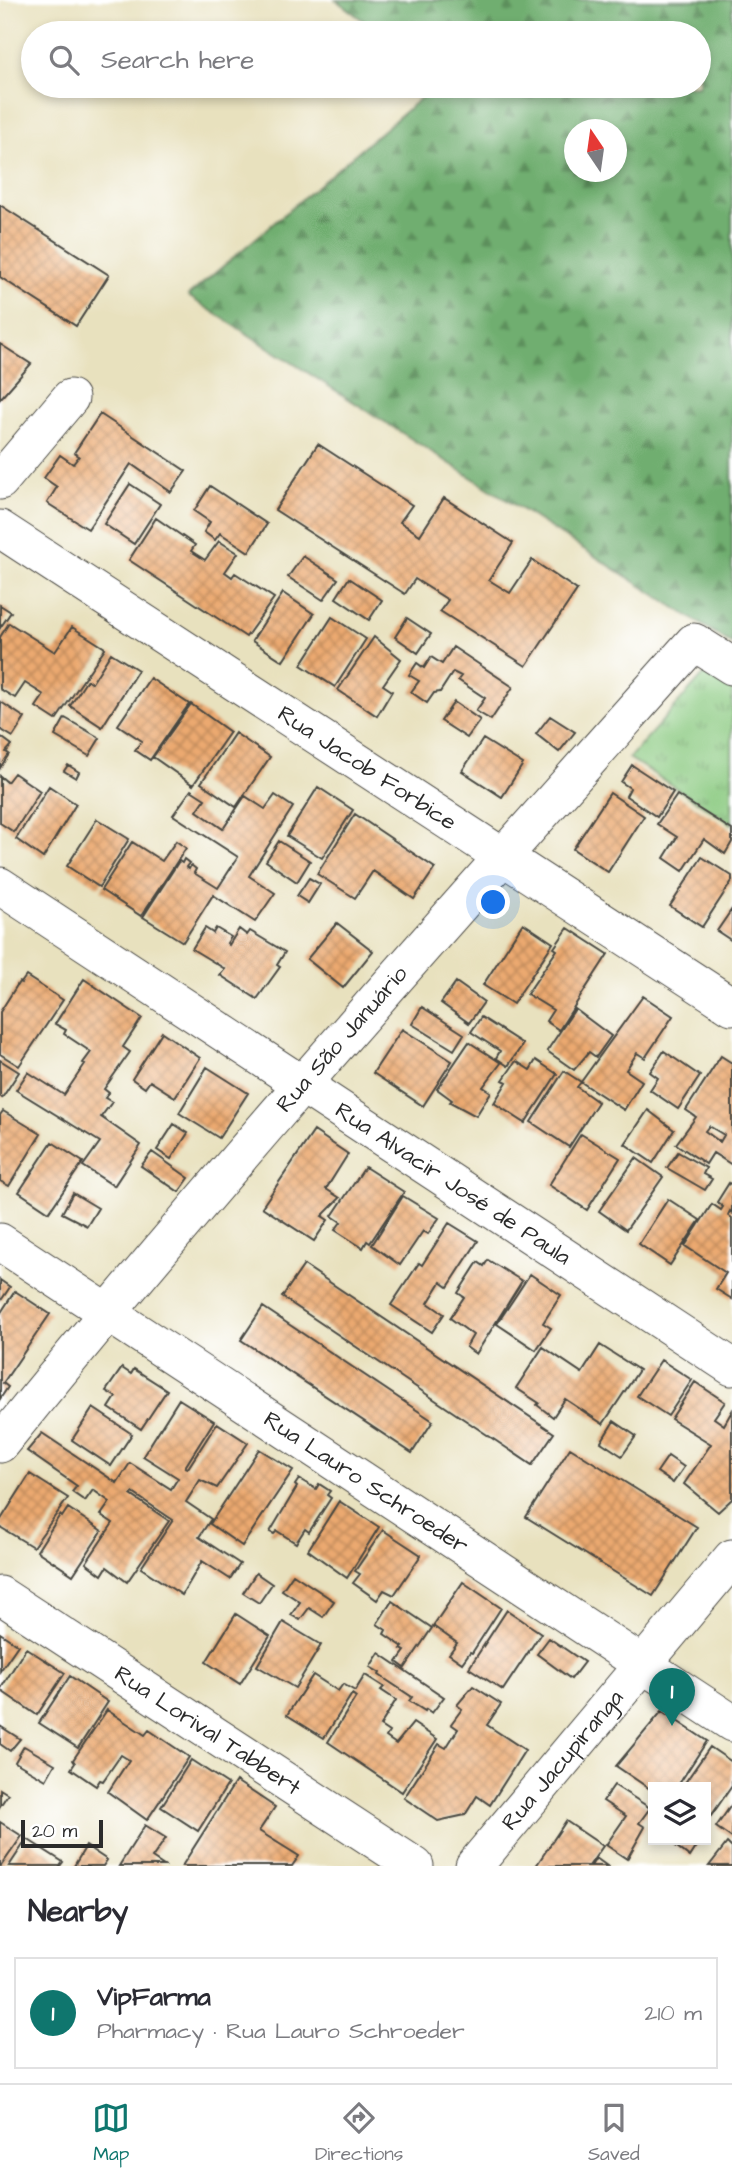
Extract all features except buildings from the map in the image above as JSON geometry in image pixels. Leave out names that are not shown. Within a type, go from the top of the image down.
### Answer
[{"type":"street","points":[[0,481],[71,398]]},
{"type":"street","name":"Rua Jacob Forbice","points":[[0,529],[732,1006]]},
{"type":"street","name":"Rua São Januário","points":[[0,1444],[106,1312],[694,642],[732,666]]},
{"type":"street","name":"Rua Alvacir José de Paula","points":[[0,886],[732,1367]]},
{"type":"street","name":"Rua Lauro Schroeder","points":[[0,1242],[732,1723]]},
{"type":"street","name":"Rua Jacupiranga","points":[[474,1866],[732,1558]]},
{"type":"street","name":"Rua Lorival Tabbert","points":[[0,1595],[415,1866]]},
{"type":"green space","points":[[336,0],[732,0],[732,644],[188,296],[421,98],[711,98],[711,21],[364,21]]},
{"type":"green space","points":[[715,662],[732,673],[732,824],[629,758]]},
{"type":"place","name":"VipFarma","points":[[672,1726]]}]
